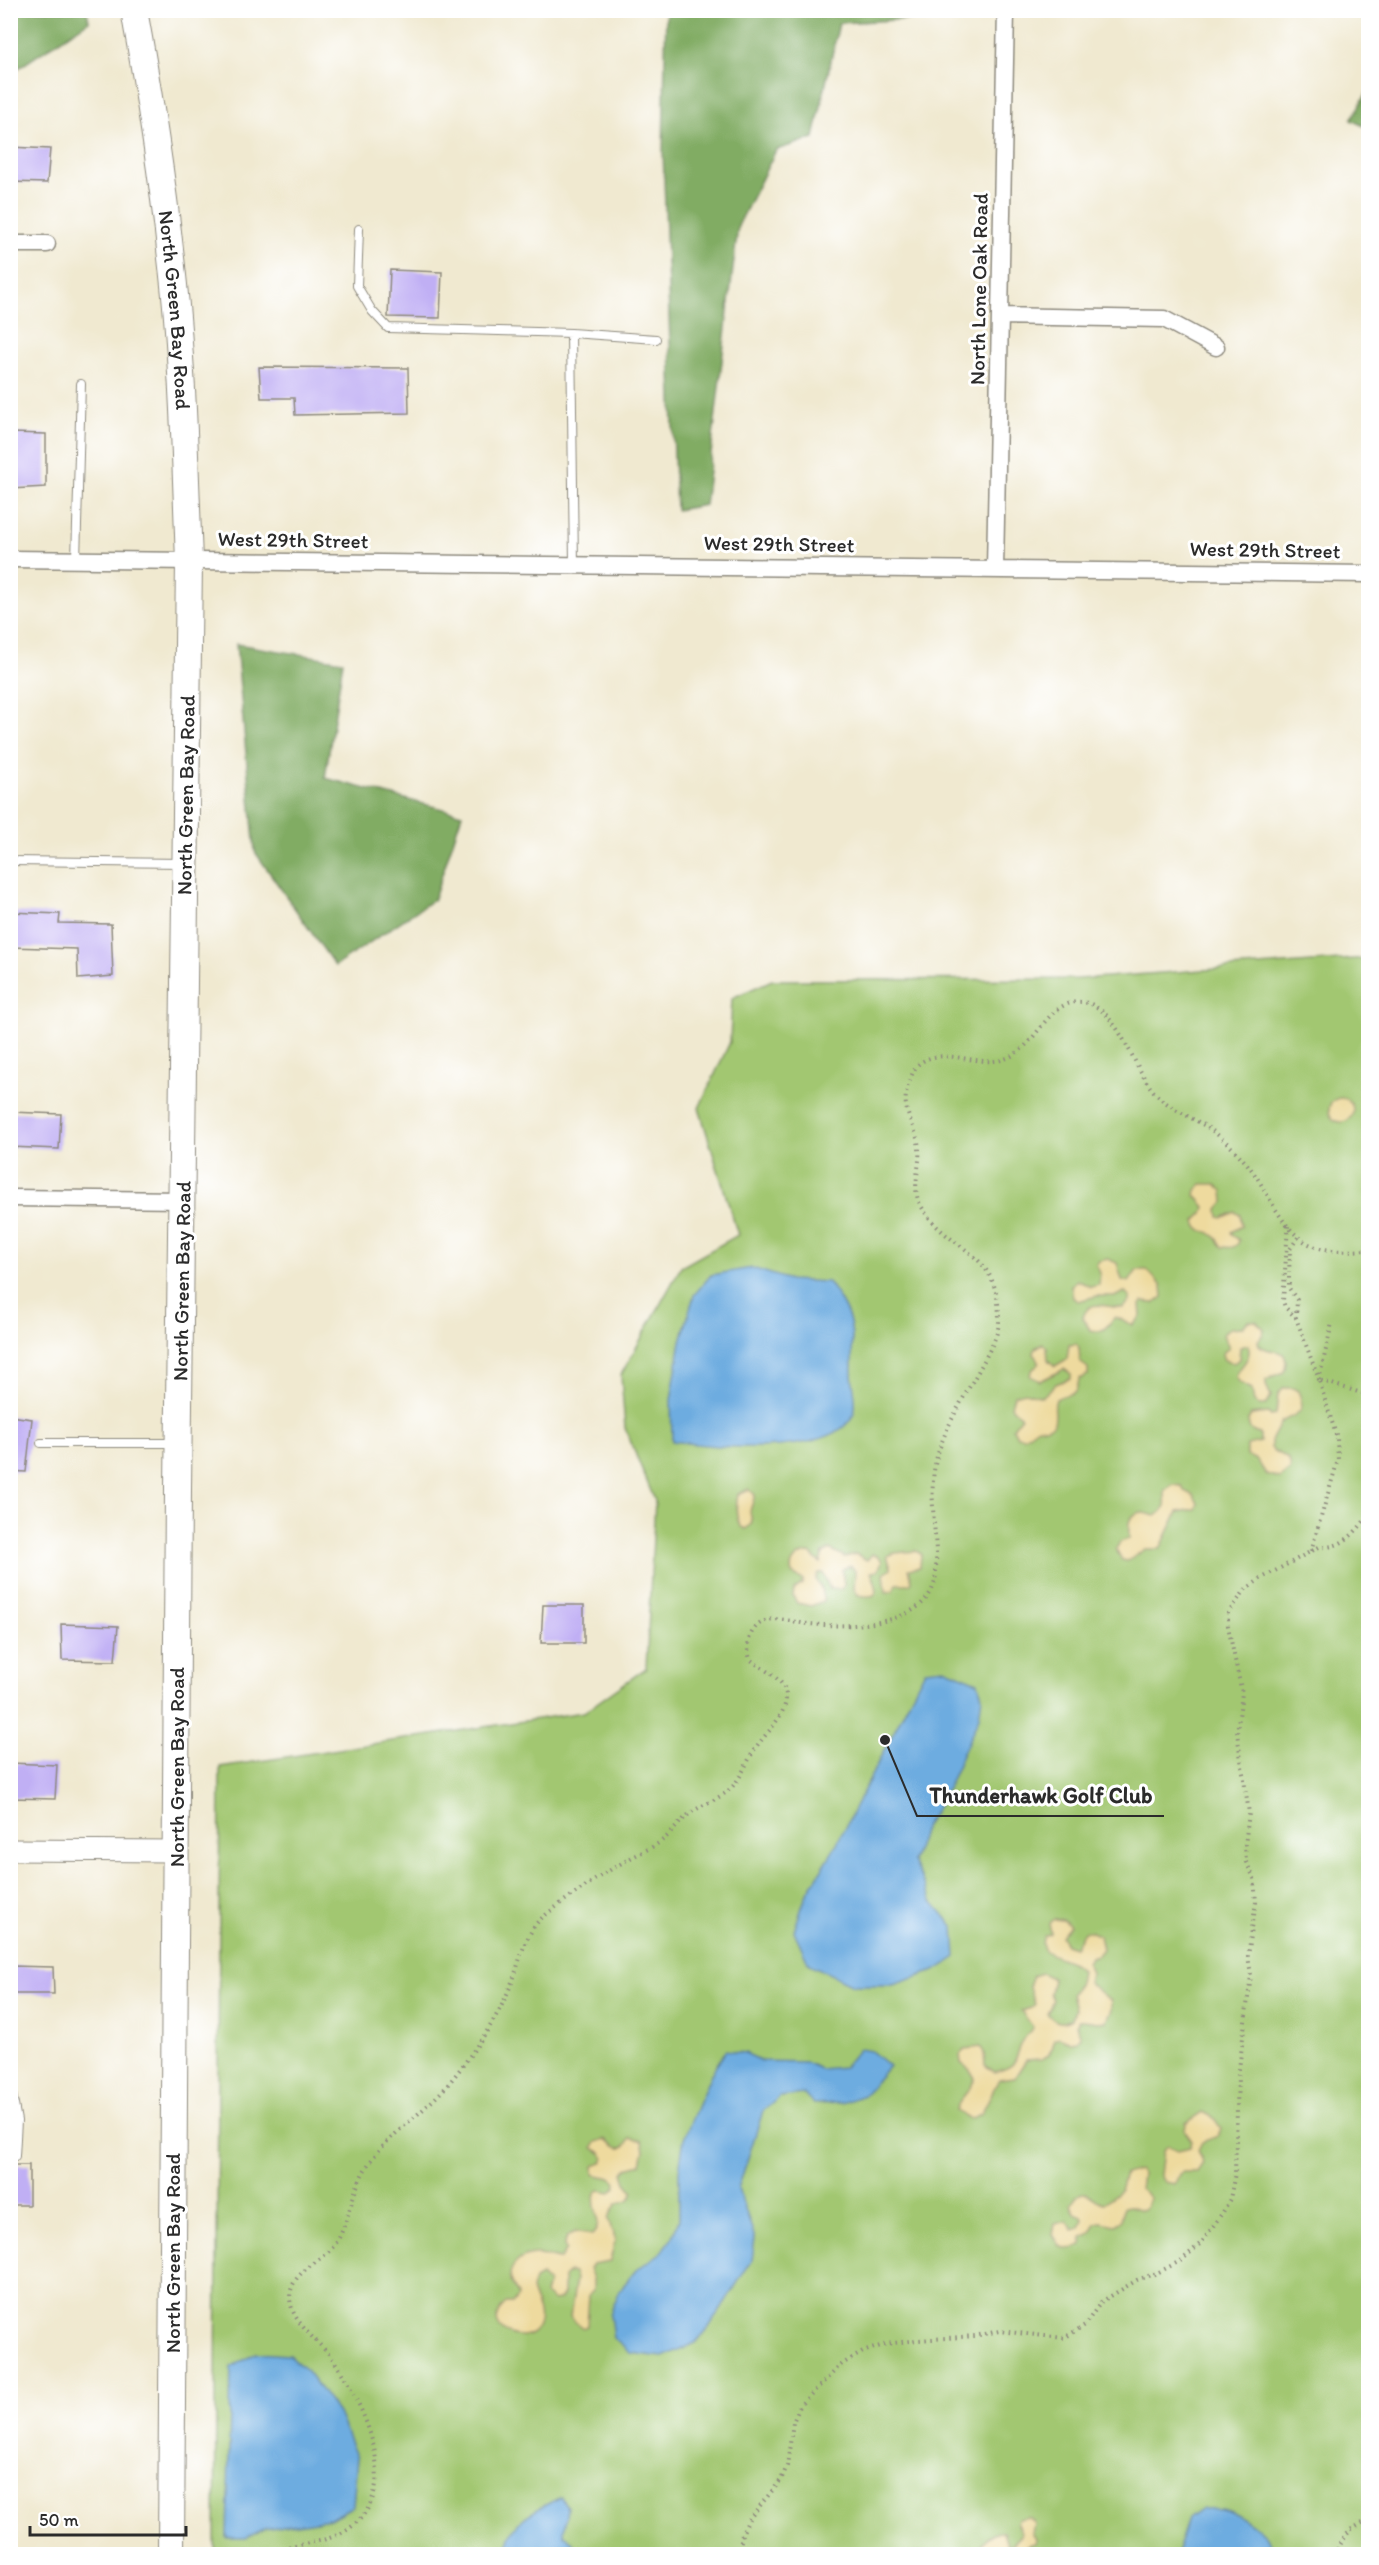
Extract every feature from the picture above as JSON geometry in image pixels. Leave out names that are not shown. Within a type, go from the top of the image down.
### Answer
[{"type":"main road","name":"North Green Bay Road","points":[[135,10],[146,71],[171,257],[184,422],[189,561],[184,863],[171,2554]]},
{"type":"street","name":"North Lone Oak Road","points":[[995,569],[1006,10]]},
{"type":"street","points":[[10,244],[47,244]]},
{"type":"street","points":[[1001,316],[1164,320],[1216,347]]},
{"type":"street","name":"West 29th Street","points":[[10,559],[1368,574]]},
{"type":"street","points":[[10,1198],[183,1200]]},
{"type":"street","points":[[10,1850],[176,1851]]},
{"type":"lane","points":[[359,229],[357,286],[372,311],[388,328],[571,333],[656,339]]},
{"type":"lane","points":[[571,333],[574,565]]},
{"type":"lane","points":[[76,560],[81,384]]},
{"type":"lane","points":[[10,861],[184,863]]},
{"type":"lane","points":[[41,1443],[179,1443]]},
{"type":"lane","points":[[10,2083],[17,2121],[15,2156]]},
{"type":"path","points":[[272,2554],[284,2548],[342,2533],[354,2526],[372,2500],[376,2470],[375,2449],[370,2431],[343,2375],[332,2358],[301,2324],[294,2311],[291,2298],[292,2286],[301,2274],[337,2242],[358,2181],[369,2163],[384,2145],[445,2088],[482,2037],[499,2010],[530,1932],[541,1917],[586,1885],[664,1840],[682,1819],[721,1796],[738,1779],[756,1747],[786,1704],[787,1694],[781,1681],[750,1659],[747,1649],[748,1638],[763,1622],[774,1619],[813,1625],[869,1623],[911,1613],[923,1605],[933,1592],[936,1564],[933,1494],[936,1457],[991,1347],[999,1323],[994,1286],[983,1263],[934,1225],[917,1197],[920,1152],[905,1110],[905,1098],[912,1074],[918,1064],[933,1057],[999,1061],[1026,1047],[1056,1010],[1074,1002],[1090,1004],[1106,1012],[1154,1092],[1165,1102],[1208,1128],[1230,1145],[1265,1187],[1288,1225],[1299,1236],[1307,1243],[1324,1249],[1368,1250]]},
{"type":"path","points":[[1288,1225],[1283,1301],[1285,1307],[1296,1318]]},
{"type":"path","points":[[1299,1236],[1290,1249],[1289,1288],[1297,1300],[1296,1318],[1337,1438],[1338,1460],[1311,1552]]},
{"type":"path","points":[[1319,1380],[1332,1323]]},
{"type":"path","points":[[1319,1380],[1368,1395]]},
{"type":"path","points":[[739,2554],[742,2534],[749,2519],[781,2480],[787,2466],[793,2422],[801,2404],[842,2364],[863,2352],[885,2344],[918,2340],[975,2336],[999,2331],[1064,2338],[1085,2325],[1101,2302],[1107,2298],[1137,2280],[1182,2260],[1203,2242],[1223,2212],[1230,2199],[1235,2173],[1239,2068],[1251,1975],[1248,1956],[1256,1902],[1256,1888],[1246,1862],[1245,1845],[1249,1813],[1238,1733],[1242,1693],[1228,1626],[1228,1613],[1246,1589],[1319,1547],[1329,1548],[1351,1536],[1368,1516]]},
{"type":"path","points":[[1334,2554],[1350,2530],[1368,2520]]},
{"type":"green space","points":[[11,10],[87,11],[89,21],[11,73]]},
{"type":"green space","points":[[666,11],[951,11],[951,17],[839,23],[814,138],[776,150],[738,226],[705,505],[676,510],[663,151]]},
{"type":"green space","points":[[1368,91],[1368,128],[1351,120]]},
{"type":"green space","points":[[236,644],[343,661],[325,778],[462,814],[434,899],[335,966],[255,852]]},
{"type":"green space","points":[[1368,958],[1368,2554],[215,2554],[220,1767],[584,1712],[646,1668],[655,1501],[625,1428],[621,1375],[681,1267],[738,1235],[699,1108],[730,1042],[732,998],[772,980],[1079,979]]},
{"type":"sand","points":[[1341,1098],[1346,1099],[1352,1105],[1352,1115],[1346,1121],[1341,1122],[1336,1121],[1330,1115],[1329,1110],[1330,1105],[1336,1099]]},
{"type":"sand","points":[[1202,1184],[1215,1184],[1223,1191],[1224,1202],[1218,1209],[1219,1217],[1222,1218],[1235,1212],[1240,1215],[1242,1226],[1231,1232],[1239,1240],[1235,1246],[1223,1247],[1214,1236],[1200,1230],[1196,1225],[1195,1221],[1203,1213],[1205,1207],[1195,1195],[1196,1190]]},
{"type":"sand","points":[[1108,1259],[1117,1263],[1122,1280],[1129,1282],[1137,1270],[1147,1270],[1162,1286],[1163,1297],[1155,1303],[1142,1302],[1141,1316],[1133,1325],[1115,1317],[1102,1330],[1090,1330],[1083,1318],[1089,1308],[1099,1305],[1123,1308],[1130,1301],[1130,1297],[1125,1292],[1116,1296],[1097,1296],[1078,1301],[1073,1298],[1071,1286],[1077,1280],[1091,1287],[1099,1285],[1100,1273],[1096,1265],[1099,1261]]},
{"type":"sand","points":[[1248,1321],[1256,1321],[1264,1329],[1258,1341],[1259,1345],[1283,1354],[1285,1358],[1284,1372],[1266,1380],[1271,1396],[1266,1405],[1254,1402],[1252,1389],[1240,1383],[1236,1377],[1249,1355],[1248,1345],[1240,1347],[1239,1359],[1234,1363],[1224,1360],[1222,1354],[1229,1347],[1223,1335],[1225,1332],[1231,1328],[1243,1327]]},
{"type":"sand","points":[[1043,1344],[1047,1348],[1048,1360],[1055,1366],[1067,1359],[1069,1345],[1076,1344],[1079,1348],[1080,1362],[1088,1368],[1088,1375],[1079,1379],[1078,1386],[1072,1394],[1056,1399],[1053,1425],[1046,1428],[1038,1427],[1024,1437],[1017,1436],[1013,1428],[1021,1417],[1011,1406],[1014,1395],[1025,1392],[1042,1397],[1056,1384],[1071,1378],[1071,1374],[1064,1369],[1040,1381],[1030,1376],[1031,1371],[1039,1364],[1034,1354],[1035,1348]]},
{"type":"sand","points":[[1284,1388],[1293,1388],[1298,1391],[1302,1404],[1299,1412],[1281,1422],[1271,1441],[1271,1448],[1290,1462],[1290,1471],[1280,1478],[1266,1474],[1257,1460],[1247,1456],[1247,1445],[1260,1442],[1260,1434],[1251,1430],[1248,1420],[1251,1415],[1276,1414],[1278,1394]]},
{"type":"sand","points":[[1173,1485],[1182,1486],[1184,1491],[1193,1495],[1198,1503],[1196,1509],[1178,1512],[1160,1549],[1145,1549],[1128,1561],[1122,1560],[1116,1549],[1120,1542],[1129,1539],[1132,1516],[1141,1512],[1156,1516],[1160,1513],[1165,1505],[1165,1491]]},
{"type":"sand","points":[[749,1489],[755,1495],[750,1511],[752,1523],[746,1529],[741,1527],[736,1511],[738,1494]]},
{"type":"sand","points":[[830,1549],[845,1557],[856,1554],[867,1560],[872,1554],[878,1556],[882,1561],[878,1571],[871,1572],[876,1587],[875,1594],[872,1596],[858,1595],[854,1589],[855,1571],[851,1566],[842,1569],[844,1586],[841,1589],[830,1589],[823,1573],[818,1573],[816,1580],[823,1591],[823,1601],[811,1606],[797,1603],[793,1596],[794,1590],[802,1584],[803,1580],[792,1574],[793,1562],[798,1556],[810,1553],[820,1563],[823,1553]]},
{"type":"sand","points":[[916,1551],[921,1554],[920,1567],[909,1569],[912,1581],[910,1584],[897,1584],[893,1591],[886,1592],[884,1573],[891,1568],[887,1556]]},
{"type":"sand","points":[[1054,1919],[1063,1920],[1070,1925],[1061,1936],[1066,1944],[1075,1947],[1084,1931],[1090,1931],[1099,1936],[1102,1949],[1087,1962],[1091,1973],[1088,1982],[1111,2001],[1111,2012],[1107,2021],[1079,2020],[1076,2025],[1081,2036],[1078,2041],[1071,2042],[1059,2037],[1054,2039],[1049,2055],[1042,2059],[1026,2060],[1015,2077],[999,2079],[981,2114],[970,2119],[956,2111],[975,2078],[970,2070],[961,2063],[960,2055],[964,2049],[981,2047],[985,2065],[995,2072],[1012,2065],[1023,2041],[1033,2027],[1021,2011],[1035,2004],[1029,1987],[1033,1976],[1042,1973],[1053,1979],[1050,1993],[1053,2000],[1047,2014],[1059,2022],[1072,2019],[1075,2008],[1071,1994],[1079,1983],[1081,1970],[1076,1965],[1044,1949],[1042,1943],[1044,1936],[1051,1933],[1049,1923]]},
{"type":"sand","points":[[1203,2112],[1213,2117],[1221,2128],[1218,2136],[1202,2142],[1198,2150],[1203,2163],[1197,2172],[1179,2174],[1175,2184],[1164,2182],[1160,2175],[1163,2150],[1168,2146],[1178,2150],[1190,2147],[1192,2141],[1185,2131],[1186,2123]]},
{"type":"sand","points":[[630,2138],[642,2141],[644,2150],[641,2164],[627,2168],[623,2173],[626,2183],[633,2191],[631,2197],[617,2203],[608,2218],[615,2241],[610,2261],[592,2264],[589,2269],[593,2278],[593,2291],[589,2295],[587,2326],[582,2328],[570,2317],[576,2279],[574,2273],[569,2272],[564,2277],[564,2294],[561,2299],[554,2301],[545,2294],[548,2283],[541,2276],[534,2280],[531,2289],[540,2318],[535,2331],[518,2336],[501,2329],[497,2321],[498,2313],[506,2303],[513,2303],[518,2296],[510,2279],[514,2265],[530,2255],[560,2259],[566,2250],[564,2246],[567,2237],[575,2232],[592,2235],[596,2230],[598,2220],[595,2193],[599,2190],[611,2192],[616,2187],[611,2178],[594,2174],[594,2166],[602,2163],[604,2158],[602,2153],[593,2148],[596,2142],[605,2139],[621,2148]]},
{"type":"sand","points":[[1138,2170],[1142,2174],[1140,2189],[1150,2198],[1146,2208],[1141,2210],[1130,2206],[1124,2207],[1121,2221],[1115,2225],[1096,2223],[1091,2233],[1081,2238],[1082,2244],[1079,2246],[1071,2249],[1060,2246],[1053,2235],[1055,2224],[1067,2221],[1073,2230],[1080,2228],[1082,2216],[1075,2213],[1071,2205],[1080,2194],[1087,2194],[1104,2203],[1120,2190],[1125,2174]]},
{"type":"sand","points":[[1028,2517],[1034,2523],[1032,2533],[1036,2539],[1035,2543],[1027,2545],[1023,2553],[984,2554],[981,2552],[980,2546],[984,2541],[1000,2532],[1003,2532],[1007,2545],[1010,2546],[1022,2533],[1017,2522],[1019,2519]]},
{"type":"water","points":[[752,1268],[790,1280],[828,1282],[844,1306],[852,1334],[854,1413],[842,1428],[823,1438],[799,1444],[742,1447],[672,1441],[671,1400],[681,1341],[694,1295],[711,1275]]},
{"type":"water","points":[[944,1668],[978,1682],[982,1696],[979,1717],[943,1798],[925,1826],[913,1861],[932,1901],[954,1927],[956,1957],[935,1971],[893,1985],[853,1985],[809,1964],[794,1931],[806,1895],[833,1851],[925,1670]]},
{"type":"water","points":[[859,2049],[871,2051],[889,2066],[864,2095],[841,2103],[814,2104],[804,2094],[780,2097],[763,2111],[738,2189],[755,2238],[752,2260],[708,2329],[695,2343],[663,2357],[630,2353],[613,2338],[610,2314],[620,2290],[636,2270],[662,2252],[673,2237],[679,2219],[679,2171],[684,2138],[711,2074],[726,2050],[745,2053],[762,2061],[805,2062],[820,2069],[844,2067]]},
{"type":"water","points":[[256,2353],[289,2355],[308,2372],[338,2413],[357,2458],[353,2506],[330,2519],[264,2529],[246,2538],[227,2538],[231,2367]]},
{"type":"water","points":[[561,2497],[567,2507],[564,2533],[582,2554],[506,2554],[508,2542],[517,2524],[531,2513]]},
{"type":"water","points":[[1202,2509],[1222,2509],[1246,2520],[1262,2532],[1274,2554],[1176,2554],[1188,2519]]},
{"type":"building","points":[[10,147],[50,149],[47,183],[10,182]]},
{"type":"building","points":[[390,270],[442,272],[440,318],[388,317]]},
{"type":"building","points":[[259,367],[408,368],[409,413],[295,415],[294,398],[261,398]]},
{"type":"building","points":[[11,433],[46,434],[46,487],[10,489]]},
{"type":"building","points":[[10,912],[60,914],[59,923],[111,924],[113,976],[78,979],[77,949],[10,947]]},
{"type":"building","points":[[10,1112],[61,1114],[59,1149],[10,1147]]},
{"type":"building","points":[[10,1416],[32,1419],[26,1472],[10,1471]]},
{"type":"building","points":[[543,1605],[584,1605],[584,1643],[541,1643]]},
{"type":"building","points":[[61,1624],[118,1626],[115,1661],[62,1660]]},
{"type":"building","points":[[10,1763],[57,1765],[55,1799],[10,1798]]},
{"type":"building","points":[[10,1966],[53,1967],[54,1994],[10,1994]]},
{"type":"building","points":[[10,2165],[29,2165],[29,2205],[10,2205]]},
{"type":"place","name":"Thunderhawk Golf Club","points":[[885,1740]]}]
